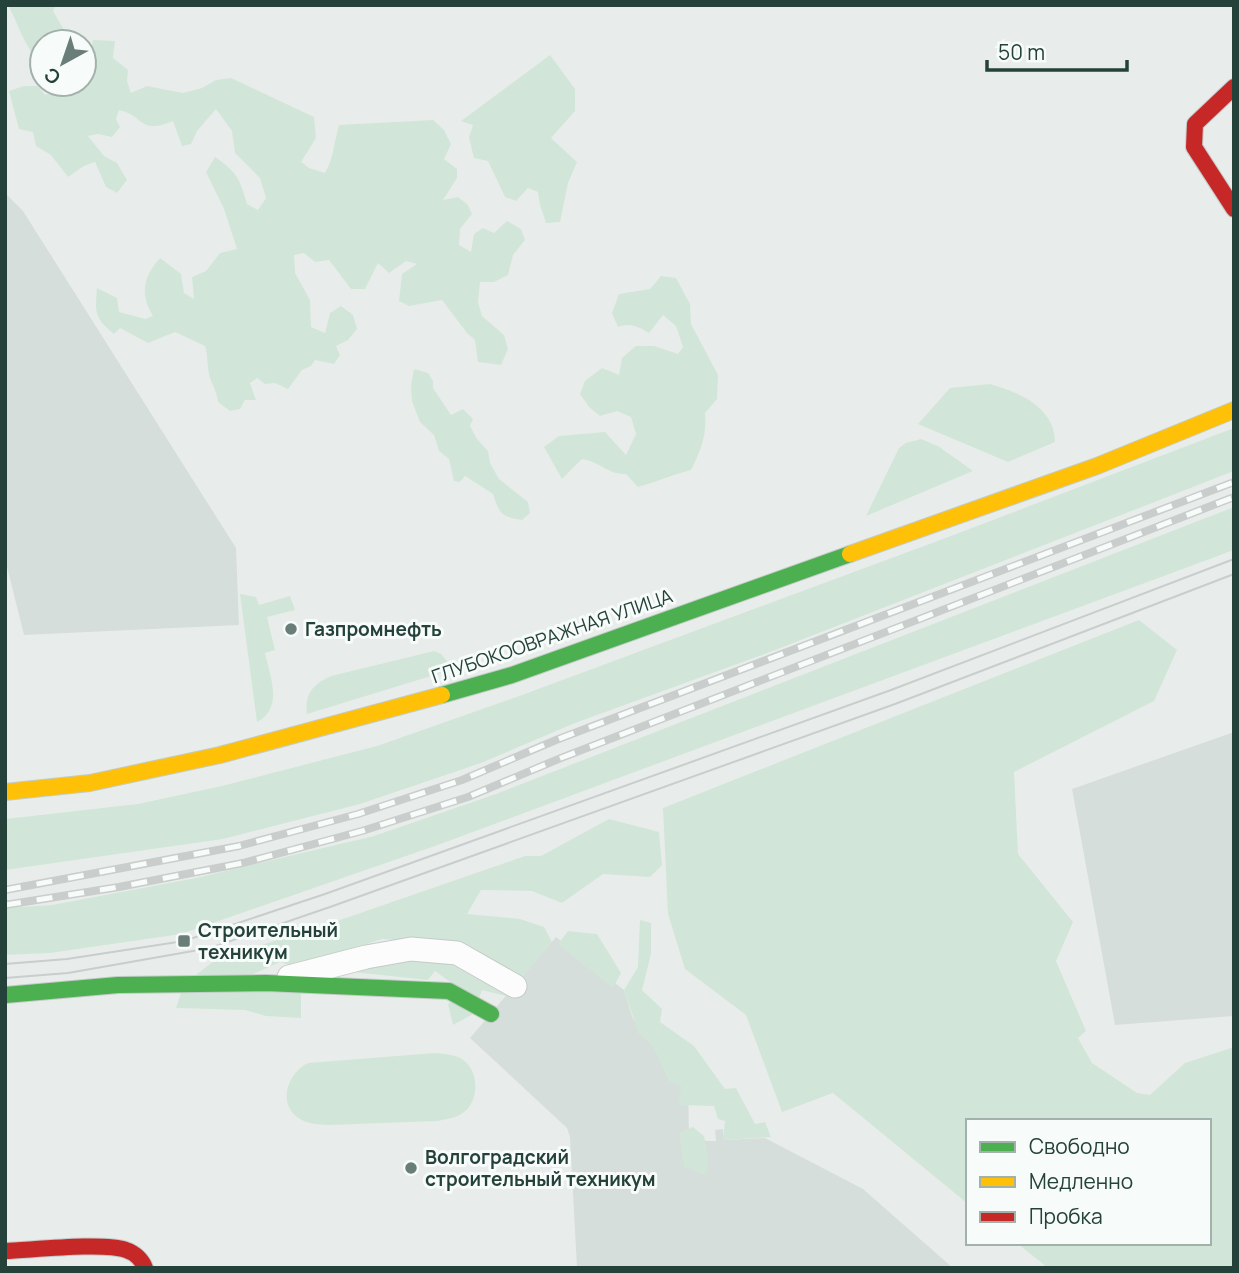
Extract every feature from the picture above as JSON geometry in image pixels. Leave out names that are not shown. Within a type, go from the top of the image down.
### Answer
[{"type":"main road","points":[[1234,88],[1195,124],[1194,147],[1234,209]]},
{"type":"main road","name":"ГЛУБОКООВРАЖНАЯ УЛИЦА","points":[[5,792],[90,783],[220,755],[501,678],[1097,466],[1234,410]]},
{"type":"main road","points":[[5,995],[118,985],[266,983],[449,991],[491,1014]]},
{"type":"main road","points":[[5,1251],[108,1247],[126,1250],[142,1260],[145,1268]]},
{"type":"street","points":[[266,983],[366,957],[411,949],[457,953],[515,986]]},
{"type":"shaded area","points":[[5,193],[23,211],[236,548],[239,625],[24,635],[5,559]]},
{"type":"shaded area","points":[[1234,732],[1234,1016],[1115,1025],[1072,789]]},
{"type":"shaded area","points":[[556,937],[624,990],[633,1019],[688,1079],[689,1136],[716,1141],[715,1130],[723,1129],[724,1140],[765,1138],[863,1189],[953,1268],[577,1268],[570,1137],[567,1128],[470,1038]]},
{"type":"green space","points":[[8,5],[56,5],[53,11],[63,28],[28,28],[28,46]]},
{"type":"green space","points":[[98,40],[115,41],[113,58],[128,70],[127,81],[131,93],[147,86],[183,93],[202,88],[216,80],[231,78],[314,117],[316,138],[301,162],[309,168],[325,173],[339,125],[433,120],[444,130],[451,144],[444,159],[457,169],[457,178],[443,200],[458,197],[468,205],[472,214],[460,229],[459,245],[471,252],[474,234],[483,228],[494,233],[507,221],[521,229],[525,240],[513,255],[508,275],[494,282],[480,282],[478,302],[482,316],[504,335],[508,349],[501,365],[478,362],[475,340],[442,300],[409,306],[399,301],[402,274],[417,264],[406,261],[389,273],[378,263],[365,289],[351,289],[329,260],[315,262],[304,253],[294,255],[295,273],[310,300],[311,327],[325,333],[330,313],[341,306],[353,315],[357,329],[348,340],[336,346],[340,355],[334,364],[315,360],[311,366],[302,370],[288,389],[275,383],[265,384],[257,378],[250,383],[256,400],[245,400],[240,409],[230,411],[218,402],[209,374],[205,346],[175,332],[148,343],[120,328],[114,334],[99,319],[96,303],[97,288],[117,298],[119,312],[145,319],[153,316],[146,300],[145,286],[150,272],[160,258],[181,274],[184,293],[194,299],[192,277],[206,271],[220,253],[237,249],[224,209],[206,172],[215,157],[237,177],[247,204],[258,210],[266,198],[260,178],[235,153],[232,131],[216,109],[197,131],[191,144],[182,146],[173,121],[162,125],[148,125],[119,110],[116,119],[120,127],[112,137],[98,134],[88,136],[104,156],[117,163],[127,180],[117,193],[106,187],[95,162],[68,177],[51,155],[36,146],[33,132],[19,129],[9,91],[28,86],[28,98],[98,98]]},
{"type":"green space","points":[[550,55],[575,89],[575,111],[551,138],[577,162],[568,183],[560,222],[546,223],[538,192],[528,188],[516,201],[505,197],[488,161],[474,158],[469,137],[473,125],[461,121]]},
{"type":"green space","points":[[661,276],[676,278],[690,304],[691,324],[718,375],[717,399],[705,413],[705,428],[698,456],[691,470],[638,487],[626,474],[582,459],[562,479],[544,447],[559,436],[605,432],[626,455],[636,434],[631,417],[617,411],[600,416],[589,407],[580,394],[585,381],[602,368],[619,375],[622,358],[636,346],[654,346],[678,354],[683,347],[676,326],[663,315],[649,333],[630,325],[618,327],[612,313],[619,294],[650,289]]},
{"type":"green space","points":[[414,369],[428,373],[433,381],[433,388],[451,415],[463,409],[473,419],[470,426],[488,451],[490,463],[499,479],[528,502],[530,513],[522,520],[502,513],[493,494],[465,476],[460,482],[454,481],[449,459],[439,451],[434,435],[420,422],[412,401]]},
{"type":"green space","points":[[990,384],[1023,397],[1042,410],[1049,419],[1055,442],[1008,462],[918,424],[950,388]]},
{"type":"green space","points":[[1234,428],[1234,471],[770,652],[575,723],[481,763],[360,804],[223,839],[5,870],[5,819],[138,804],[222,786],[377,746],[943,539]]},
{"type":"green space","points":[[921,439],[938,446],[973,471],[866,516],[899,448]]},
{"type":"green space","points":[[1234,507],[1234,550],[435,846],[181,934],[50,953],[5,955],[5,908],[52,905],[196,878],[374,836],[496,794]]},
{"type":"green space","points":[[240,594],[256,597],[259,605],[290,596],[295,610],[267,617],[275,650],[265,653],[272,681],[273,700],[265,716],[257,722]]},
{"type":"green space","points":[[1139,620],[1177,650],[1154,701],[1014,772],[1018,854],[1073,922],[1056,961],[1086,1031],[1078,1038],[1092,1063],[1137,1093],[1150,1095],[1185,1063],[1234,1047],[1234,1268],[1048,1268],[1019,1245],[1211,1245],[1211,1119],[966,1119],[966,1202],[833,1093],[782,1112],[746,1015],[685,969],[668,914],[663,808]]},
{"type":"green space","points":[[434,651],[441,654],[454,669],[307,714],[307,701],[311,690],[331,676]]},
{"type":"green space","points":[[609,819],[659,832],[662,865],[650,877],[603,874],[562,903],[532,891],[481,890],[467,914],[520,919],[544,927],[552,942],[506,996],[482,990],[473,1014],[453,1025],[448,1004],[463,991],[435,971],[428,980],[335,970],[398,964],[396,940],[382,939],[295,967],[280,962],[251,975],[301,994],[301,1018],[266,1016],[245,1010],[176,1008],[184,984],[218,958],[314,929],[525,856],[541,856]]},
{"type":"green space","points":[[640,920],[651,923],[651,954],[642,990],[662,1009],[660,1022],[694,1046],[725,1089],[736,1088],[755,1124],[765,1122],[771,1137],[723,1140],[725,1121],[718,1119],[714,1106],[679,1105],[681,1086],[669,1081],[653,1046],[639,1034],[624,990],[638,967]]},
{"type":"green space","points":[[568,931],[597,934],[621,973],[613,988],[558,944]]},
{"type":"green space","points":[[435,1053],[462,1059],[472,1070],[475,1085],[473,1100],[464,1112],[455,1117],[438,1121],[318,1124],[296,1117],[287,1102],[293,1076],[308,1063]]},
{"type":"green space","points":[[693,1127],[704,1136],[708,1160],[706,1175],[684,1167],[679,1133]]},
{"type":"tram line","points":[[5,964],[67,959],[184,941],[325,894],[891,690],[1234,559]]},
{"type":"tram line","points":[[5,978],[68,973],[210,948],[895,704],[1234,574]]},
{"type":"railway","points":[[5,890],[239,846],[358,814],[462,780],[556,740],[1234,482]]},
{"type":"railway","points":[[5,905],[243,863],[362,831],[468,797],[561,758],[1234,497]]},
{"type":"traffic: fast","points":[[442,695],[512,675],[850,554]]},
{"type":"traffic: fast","points":[[5,995],[118,985],[266,983],[449,991],[491,1014]]},
{"type":"traffic: slow","points":[[850,554],[1097,466],[1234,410]]},
{"type":"traffic: slow","points":[[5,792],[90,783],[220,755],[442,695]]},
{"type":"traffic: jam","points":[[1234,87],[1195,124],[1194,147],[1234,209]]},
{"type":"traffic: jam","points":[[5,1251],[116,1248],[135,1255],[145,1268]]},
{"type":"place","name":"Газпромнефть","points":[[291,629]]},
{"type":"place","name":"Строительный техникум","points":[[184,941]]},
{"type":"place","name":"Волгоградский строительный техникум","points":[[411,1168]]}]
